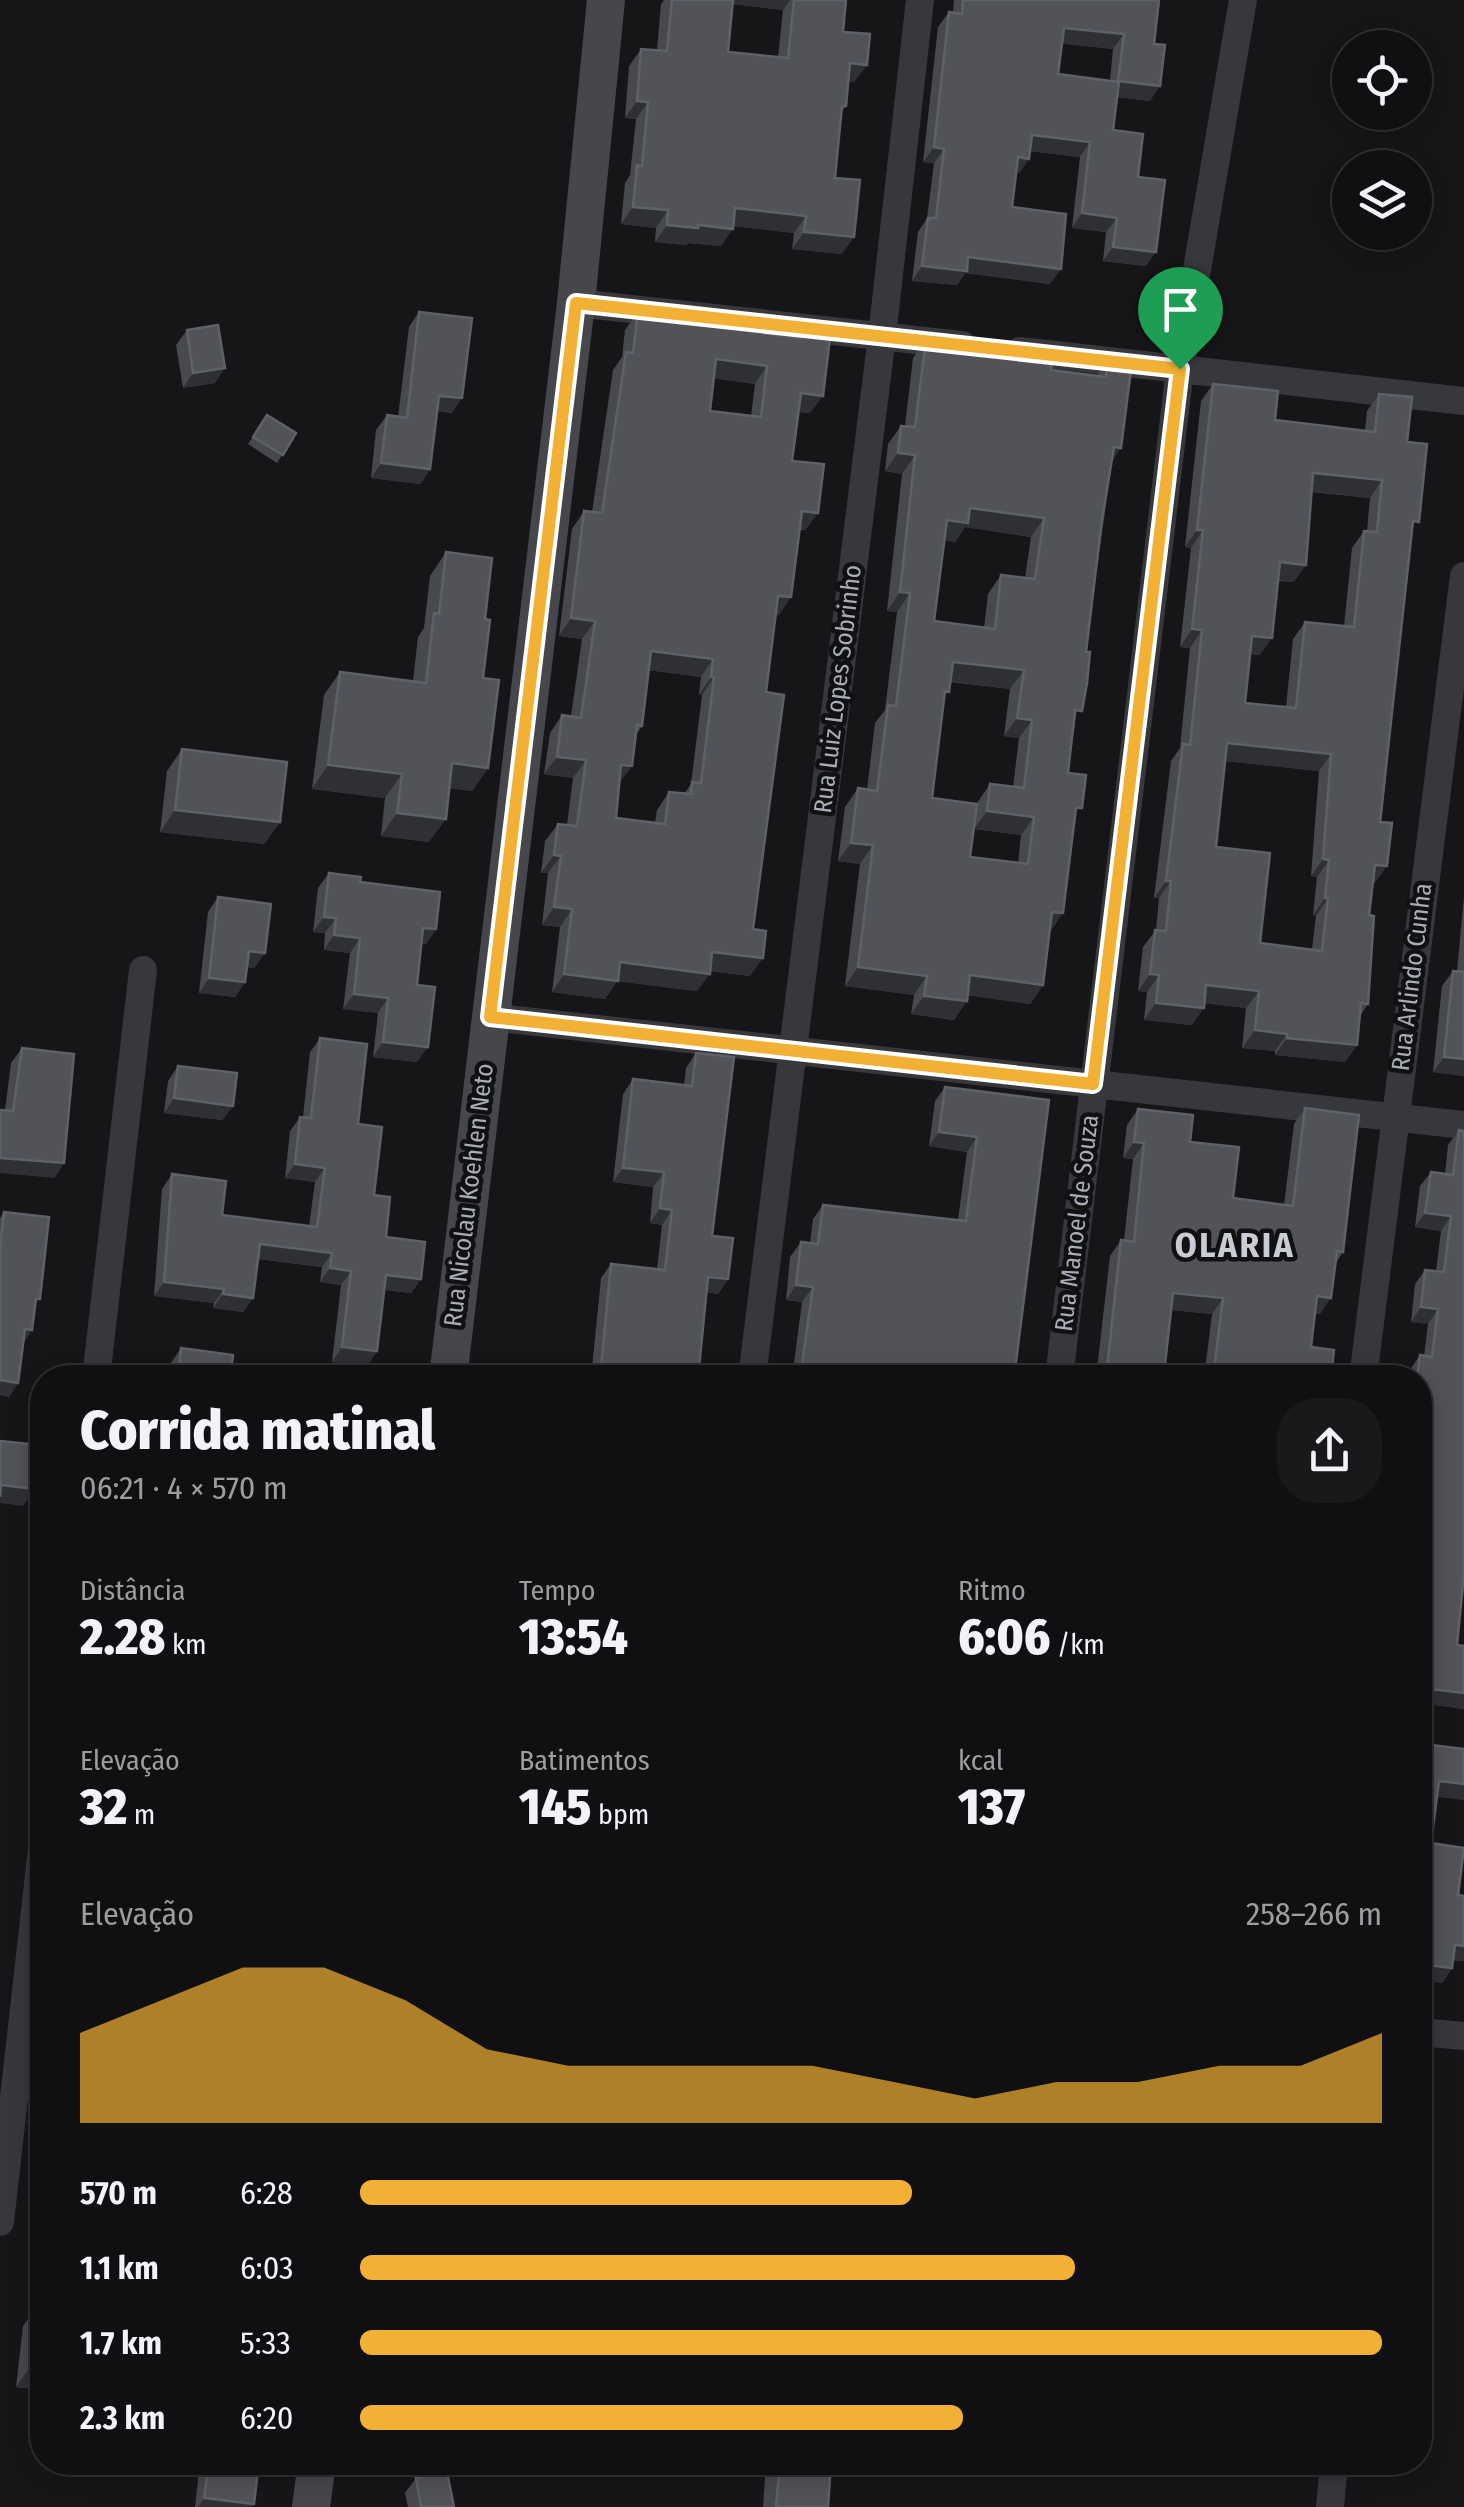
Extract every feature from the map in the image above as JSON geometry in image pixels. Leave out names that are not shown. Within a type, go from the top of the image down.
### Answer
[{"type":"main road","name":"Rua Nicolau Koehlen Neto","points":[[450,1365],[576,303],[606,0]]},
{"type":"main road","points":[[311,2507],[315,2475]]},
{"type":"street","name":"Rua Luiz Lopes Sobrinho","points":[[754,1365],[920,0]]},
{"type":"street","name":"Rua Manoel de Souza","points":[[1061,1365],[1180,369],[1243,0]]},
{"type":"street","points":[[576,303],[1464,401]]},
{"type":"street","name":"Rua Arlindo Cunha","points":[[1364,1365],[1464,576]]},
{"type":"street","points":[[97,1365],[143,970]]},
{"type":"street","points":[[490,1017],[1464,1125]]},
{"type":"street","points":[[0,2222],[30,1967]]},
{"type":"street","points":[[1432,2033],[1464,2036]]},
{"type":"street","points":[[1330,2507],[1333,2475]]},
{"type":"building","points":[[672,0],[733,0],[728,52],[788,58],[794,0],[846,0],[843,32],[870,34],[867,65],[850,63],[835,178],[860,180],[854,237],[804,232],[806,216],[735,208],[733,229],[698,228],[667,225],[668,210],[633,207],[637,165],[642,166],[648,102],[637,101],[641,49],[667,51]]},
{"type":"building","points":[[963,0],[1159,0],[1154,44],[1165,45],[1160,86],[1118,81],[1124,34],[1064,28],[1058,74],[1119,82],[1113,130],[1143,134],[1138,177],[1165,180],[1156,252],[1113,247],[1117,218],[1082,213],[1090,142],[1032,135],[1029,159],[1018,157],[1012,207],[1066,214],[1061,269],[968,257],[967,271],[922,266],[928,218],[936,218],[944,149],[934,147],[949,12],[962,14]]},
{"type":"building","points":[[419,312],[472,318],[462,398],[439,396],[430,469],[381,463],[387,415],[407,418]]},
{"type":"building","points":[[638,312],[748,326],[747,331],[800,338],[801,326],[831,330],[823,396],[801,393],[792,461],[824,464],[818,513],[802,511],[791,597],[778,596],[766,692],[784,695],[753,929],[766,931],[763,958],[712,952],[710,974],[620,962],[618,981],[564,974],[572,909],[554,907],[561,856],[554,855],[558,824],[577,826],[586,760],[557,757],[562,715],[581,718],[595,621],[571,618],[584,511],[602,513],[626,352],[633,353]],"holes":[[[716,359],[767,366],[761,417],[710,411]],[[651,651],[713,659],[701,783],[692,782],[691,794],[669,792],[665,824],[616,818],[621,765],[632,766],[637,725],[642,726]]]},
{"type":"building","points":[[218,325],[225,368],[193,373],[187,330]]},
{"type":"building","points":[[926,339],[1053,353],[1051,370],[1106,377],[1108,359],[1132,362],[1121,448],[1114,447],[1102,519],[1086,652],[1090,652],[1087,683],[1082,711],[1075,710],[1068,773],[1086,775],[1082,808],[1076,808],[1063,913],[1052,912],[1043,985],[970,975],[967,1001],[924,996],[927,976],[858,967],[873,845],[851,843],[858,788],[877,791],[888,705],[896,706],[910,593],[900,592],[915,455],[898,453],[901,426],[915,427]],"holes":[[[970,508],[1044,518],[1035,579],[1001,575],[995,629],[934,621],[947,520],[968,523]],[[953,662],[1024,670],[1017,718],[1032,720],[1024,788],[990,784],[987,811],[1034,817],[1028,864],[970,857],[977,804],[932,798],[945,691],[949,692]]]},
{"type":"building","points":[[1213,384],[1278,391],[1275,420],[1375,432],[1379,394],[1412,397],[1407,442],[1427,444],[1419,522],[1413,521],[1380,822],[1392,823],[1387,866],[1375,865],[1369,915],[1374,916],[1368,1004],[1361,1003],[1357,1045],[1287,1038],[1287,1034],[1255,1030],[1259,991],[1206,985],[1204,1008],[1156,1003],[1159,975],[1150,974],[1155,930],[1166,931],[1171,881],[1166,881],[1183,744],[1190,745],[1202,630],[1192,629],[1203,530],[1197,530]],"holes":[[[1313,473],[1382,480],[1377,532],[1364,531],[1354,627],[1305,622],[1296,708],[1245,703],[1252,636],[1272,638],[1280,562],[1306,565]],[[1227,743],[1331,754],[1323,859],[1329,860],[1328,898],[1322,951],[1260,943],[1270,853],[1216,847]]]},
{"type":"building","points":[[267,415],[296,433],[283,455],[253,437]]},
{"type":"building","points":[[446,552],[492,558],[483,678],[499,680],[488,768],[452,763],[446,819],[397,813],[402,774],[328,765],[340,672],[426,683]]},
{"type":"building","points":[[182,749],[287,762],[280,822],[175,810]]},
{"type":"building","points":[[329,873],[361,877],[360,882],[440,892],[436,929],[423,928],[417,985],[435,987],[428,1047],[383,1042],[388,998],[354,994],[360,938],[334,935],[336,918],[324,917]]},
{"type":"building","points":[[218,897],[271,904],[265,953],[249,951],[245,982],[209,978]]},
{"type":"building","points":[[1453,971],[1464,972],[1464,1059],[1444,1057]]},
{"type":"building","points":[[320,1038],[367,1044],[358,1124],[382,1127],[374,1195],[390,1197],[386,1237],[425,1242],[421,1279],[386,1275],[377,1351],[342,1347],[351,1271],[330,1268],[332,1253],[260,1244],[253,1298],[223,1294],[224,1289],[164,1282],[172,1174],[226,1181],[222,1215],[317,1227],[325,1168],[295,1164],[300,1117],[311,1118]]},
{"type":"building","points":[[22,1048],[74,1054],[64,1163],[0,1158],[0,1110],[13,1111]]},
{"type":"building","points":[[696,1053],[734,1057],[712,1236],[733,1238],[728,1279],[708,1277],[699,1365],[601,1365],[611,1264],[665,1270],[672,1210],[660,1208],[664,1172],[623,1168],[633,1079],[692,1086]]},
{"type":"building","points":[[178,1066],[237,1073],[233,1106],[174,1098]]},
{"type":"building","points":[[945,1087],[1049,1100],[1016,1365],[802,1365],[813,1287],[796,1285],[801,1242],[818,1244],[823,1205],[966,1221],[977,1137],[939,1132]]},
{"type":"building","points":[[1305,1108],[1359,1115],[1343,1252],[1337,1251],[1331,1298],[1317,1296],[1311,1347],[1334,1350],[1332,1365],[1215,1365],[1223,1298],[1173,1293],[1165,1365],[1107,1365],[1121,1240],[1134,1242],[1144,1143],[1134,1142],[1138,1109],[1193,1115],[1190,1142],[1239,1147],[1233,1198],[1293,1206]]},
{"type":"building","points":[[1459,1130],[1464,1131],[1464,1574],[1457,1645],[1464,1646],[1464,1693],[1432,1689],[1432,1365],[1419,1365],[1420,1355],[1432,1357],[1438,1309],[1421,1307],[1425,1270],[1444,1272],[1451,1216],[1425,1213],[1431,1172],[1453,1175]]},
{"type":"building","points":[[4,1212],[49,1217],[40,1299],[36,1299],[32,1330],[25,1329],[18,1383],[0,1380],[0,1247]]},
{"type":"building","points":[[181,1348],[233,1355],[232,1365],[179,1365]]},
{"type":"building","points":[[0,1441],[30,1444],[30,1488],[1,1485],[0,1497]]},
{"type":"building","points":[[1432,1745],[1464,1749],[1464,1784],[1439,1781],[1432,1835]]},
{"type":"building","points":[[1432,1843],[1464,1848],[1458,1895],[1464,1896],[1464,1946],[1455,1945],[1452,1968],[1432,1966]]},
{"type":"building","points":[[207,2475],[257,2475],[254,2504],[204,2498]]},
{"type":"building","points":[[448,2475],[454,2507],[421,2507],[416,2478]]},
{"type":"building","points":[[779,2475],[830,2475],[828,2507],[776,2507]]},
{"type":"district","name":"OLARIA","points":[[1235,1245]]},
{"type":"route","points":[[576,303],[1180,369],[1093,1084],[490,1017],[576,303]]}]
